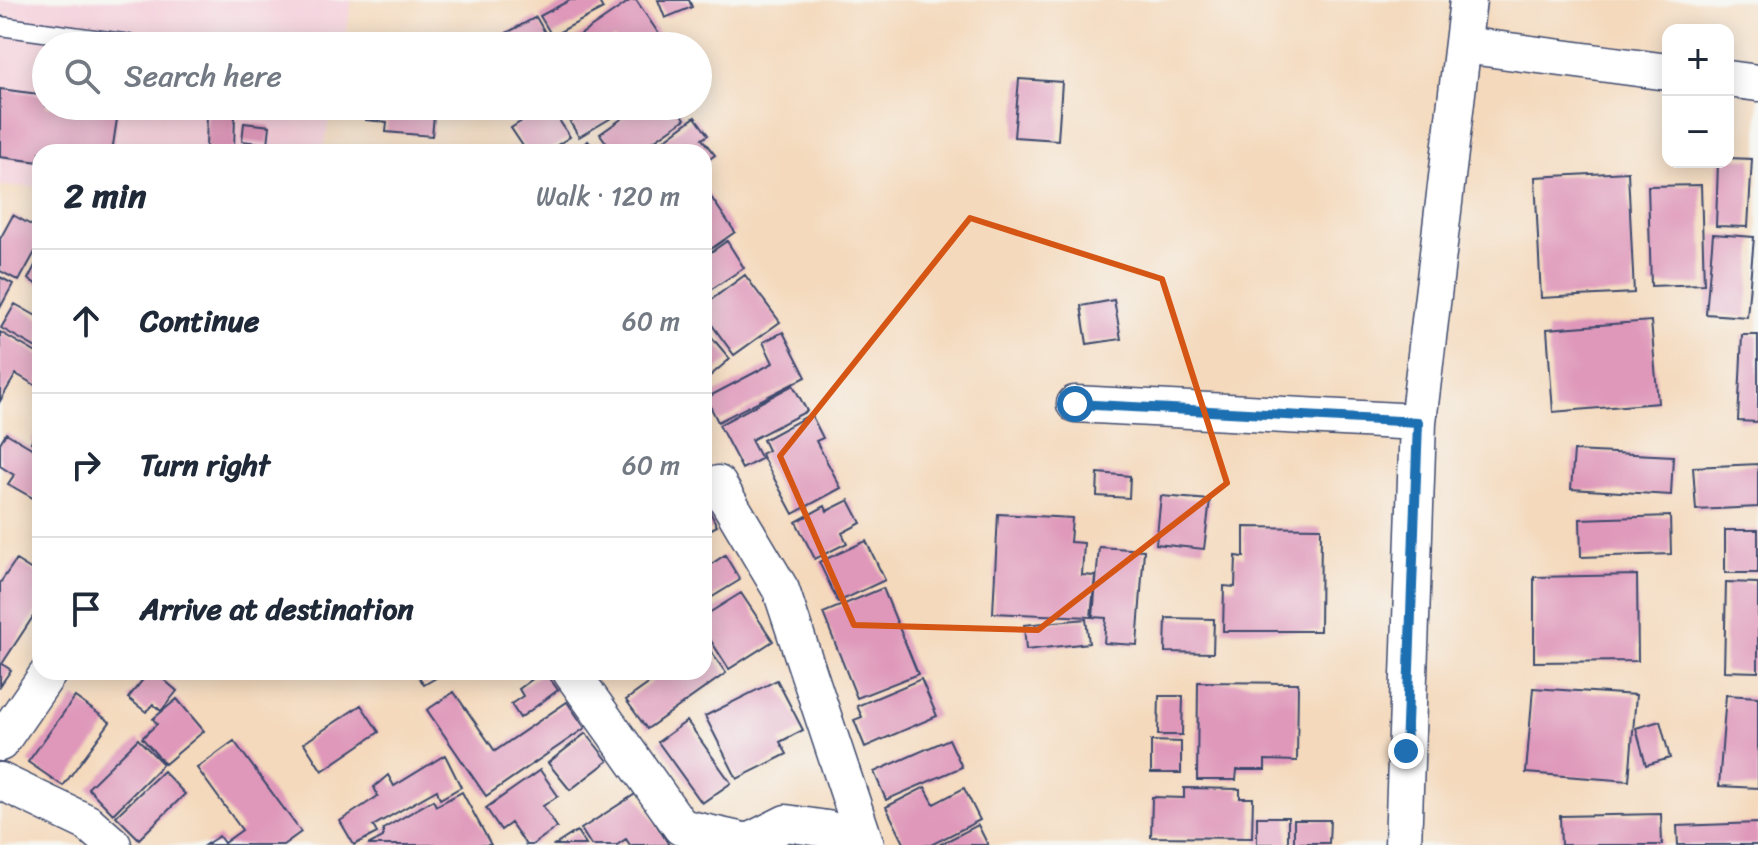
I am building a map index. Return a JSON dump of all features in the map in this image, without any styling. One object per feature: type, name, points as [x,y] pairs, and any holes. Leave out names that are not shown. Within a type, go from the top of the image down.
[{"type":"street","points":[[1403,845],[1418,422],[1468,0]]},
{"type":"street","points":[[1463,45],[1662,71]]},
{"type":"street","points":[[1734,80],[1758,83]]},
{"type":"street","points":[[1075,404],[1418,422]]},
{"type":"street","points":[[718,484],[781,590],[866,844]]},
{"type":"street","points":[[0,743],[43,680]]},
{"type":"street","points":[[577,680],[681,827],[748,842],[786,823],[827,829],[866,844]]},
{"type":"street","points":[[0,781],[88,823],[113,845]]},
{"type":"lane","points":[[0,26],[44,32]]},
{"type":"highlighted area","points":[[970,218],[1162,279],[1227,483],[1038,630],[854,625],[780,456]]},
{"type":"shaded area","points":[[0,0],[352,0],[346,32],[32,32],[32,120],[329,120],[325,144],[32,144],[32,187],[0,186]]},
{"type":"building","points":[[570,0],[598,0],[603,9],[560,32],[550,32],[540,16]]},
{"type":"building","points":[[631,0],[636,0],[658,32],[584,32]]},
{"type":"building","points":[[658,0],[689,0],[692,7],[665,18]]},
{"type":"building","points":[[536,17],[545,32],[508,32]]},
{"type":"building","points":[[1019,79],[1062,82],[1058,140],[1014,137]]},
{"type":"building","points":[[0,89],[32,93],[32,120],[117,120],[113,144],[32,144],[32,161],[0,157]]},
{"type":"building","points":[[207,120],[235,120],[234,144],[206,144]]},
{"type":"building","points":[[366,120],[434,120],[432,136],[386,132],[387,122]]},
{"type":"building","points":[[523,120],[559,120],[570,137],[559,144],[522,144],[511,128]]},
{"type":"building","points":[[573,120],[608,120],[579,137],[570,122]]},
{"type":"building","points":[[620,120],[684,120],[649,144],[607,144],[600,134]]},
{"type":"building","points":[[691,120],[697,120],[708,135],[702,139],[706,144],[659,144]]},
{"type":"building","points":[[244,123],[270,126],[268,144],[242,141]]},
{"type":"building","points":[[1734,158],[1752,159],[1748,227],[1716,226],[1718,168],[1734,168]]},
{"type":"building","points":[[1628,172],[1634,293],[1541,298],[1535,177]]},
{"type":"building","points":[[1701,185],[1704,284],[1651,286],[1648,186]]},
{"type":"building","points":[[712,199],[735,232],[712,248]]},
{"type":"building","points":[[13,215],[32,226],[32,257],[19,281],[0,271],[0,239]]},
{"type":"building","points":[[1713,234],[1754,237],[1747,317],[1706,314]]},
{"type":"building","points":[[727,241],[744,268],[712,289],[712,251]]},
{"type":"building","points":[[745,275],[780,322],[734,355],[712,325],[712,299]]},
{"type":"building","points":[[0,277],[13,284],[0,308]]},
{"type":"building","points":[[1114,300],[1121,339],[1087,344],[1081,306]]},
{"type":"building","points":[[15,304],[32,314],[32,345],[1,328]]},
{"type":"building","points":[[1651,321],[1658,403],[1553,412],[1547,329]]},
{"type":"building","points":[[0,332],[32,350],[32,383],[16,374],[0,401]]},
{"type":"building","points":[[783,332],[806,377],[718,422],[712,410],[712,395],[773,363],[763,342]]},
{"type":"building","points":[[1742,335],[1758,335],[1758,422],[1738,421]]},
{"type":"building","points":[[712,338],[730,359],[712,374]]},
{"type":"building","points":[[793,385],[807,411],[751,440],[761,459],[742,469],[719,425]]},
{"type":"building","points":[[811,414],[823,438],[816,441],[841,488],[793,514],[761,454],[768,450],[763,440]]},
{"type":"building","points":[[6,433],[32,448],[32,498],[8,484],[14,475],[0,466],[0,443]]},
{"type":"building","points":[[1574,451],[1673,456],[1671,495],[1571,489]]},
{"type":"building","points":[[1758,464],[1758,507],[1696,510],[1693,467]]},
{"type":"building","points":[[1098,473],[1130,476],[1129,498],[1097,496]]},
{"type":"building","points":[[1161,496],[1210,500],[1204,549],[1156,544]]},
{"type":"building","points":[[849,500],[861,523],[842,533],[847,543],[815,559],[796,522],[825,506],[827,511]]},
{"type":"building","points":[[998,514],[1072,518],[1070,542],[1084,543],[1082,575],[1095,576],[1091,617],[993,613]]},
{"type":"building","points":[[1670,516],[1671,554],[1581,557],[1580,519]]},
{"type":"building","points":[[1244,527],[1321,528],[1320,631],[1223,631],[1224,586],[1235,587],[1236,556],[1244,557]]},
{"type":"building","points":[[1725,530],[1758,530],[1758,573],[1725,573]]},
{"type":"building","points":[[866,541],[885,580],[838,602],[819,562]]},
{"type":"building","points":[[1099,547],[1144,550],[1137,645],[1104,643],[1106,618],[1093,617]]},
{"type":"building","points":[[725,555],[740,580],[712,597],[712,564]]},
{"type":"building","points":[[16,560],[32,570],[32,618],[2,664],[11,670],[0,686],[0,583]]},
{"type":"building","points":[[1637,575],[1638,661],[1534,662],[1534,577]]},
{"type":"building","points":[[1726,582],[1758,583],[1758,672],[1724,671]]},
{"type":"building","points":[[883,588],[918,674],[857,698],[823,613]]},
{"type":"building","points":[[741,593],[773,641],[729,669],[712,642],[712,611]]},
{"type":"building","points":[[1166,618],[1214,619],[1213,653],[1165,652]]},
{"type":"building","points":[[1086,619],[1089,643],[1026,650],[1024,625]]},
{"type":"building","points":[[712,653],[726,673],[647,729],[626,700],[654,680],[712,680]]},
{"type":"building","points":[[921,679],[937,716],[865,747],[854,720],[862,717],[857,706]]},
{"type":"building","points":[[143,680],[164,680],[177,691],[161,711],[153,704],[146,712],[128,698]]},
{"type":"building","points":[[531,680],[551,680],[558,690],[520,718],[511,704],[523,696],[519,689]]},
{"type":"building","points":[[777,680],[803,730],[780,742],[787,754],[737,779],[705,716]]},
{"type":"building","points":[[1198,682],[1298,683],[1297,761],[1265,760],[1265,770],[1237,770],[1236,780],[1197,780]]},
{"type":"building","points":[[1533,688],[1636,695],[1629,781],[1526,773]]},
{"type":"building","points":[[454,692],[495,751],[567,702],[585,728],[486,796],[427,710]]},
{"type":"building","points":[[1726,695],[1758,697],[1758,788],[1719,786]]},
{"type":"building","points":[[1159,696],[1183,696],[1182,735],[1158,735]]},
{"type":"building","points":[[75,697],[110,722],[63,786],[28,762]]},
{"type":"building","points":[[177,699],[204,731],[165,764],[142,738],[157,724],[153,719]]},
{"type":"building","points":[[361,705],[379,732],[322,771],[304,743]]},
{"type":"building","points":[[687,721],[731,783],[702,803],[658,742]]},
{"type":"building","points":[[1660,721],[1670,758],[1646,765],[1636,728]]},
{"type":"building","points":[[586,733],[608,761],[570,790],[548,763]]},
{"type":"building","points":[[138,739],[163,764],[113,814],[88,788]]},
{"type":"building","points":[[949,739],[962,767],[886,800],[874,772]]},
{"type":"building","points":[[234,741],[301,832],[283,845],[205,845],[219,836],[224,843],[242,830],[197,768]]},
{"type":"building","points":[[1151,741],[1181,742],[1181,773],[1151,773]]},
{"type":"building","points":[[445,755],[461,787],[440,799],[437,790],[373,826],[377,833],[354,845],[340,821],[378,796],[374,787],[388,775],[394,786]]},
{"type":"building","points":[[540,770],[558,796],[543,806],[557,827],[532,845],[526,845],[511,823],[501,830],[486,808]]},
{"type":"building","points":[[163,771],[185,794],[139,839],[116,816]]},
{"type":"building","points":[[925,787],[934,804],[964,788],[980,820],[931,845],[905,845],[886,807]]},
{"type":"building","points":[[1184,788],[1240,789],[1240,798],[1253,798],[1252,838],[1151,837],[1152,797],[1184,798]]},
{"type":"building","points":[[462,792],[491,845],[368,845],[383,837],[383,829],[433,800],[436,806]]},
{"type":"building","points":[[637,793],[669,845],[630,845],[626,839],[617,845],[591,845],[581,829]]},
{"type":"building","points":[[1661,814],[1662,845],[1561,845],[1560,816]]},
{"type":"building","points":[[1257,817],[1288,817],[1288,844],[1257,844]]},
{"type":"building","points":[[1294,820],[1330,820],[1329,843],[1294,843]]},
{"type":"building","points":[[1758,823],[1758,845],[1678,845],[1677,826]]},
{"type":"building","points":[[978,825],[988,845],[939,845]]},
{"type":"building","points":[[577,831],[586,845],[555,845]]},
{"type":"route","points":[[1075,404],[1418,422],[1406,751]]}]
